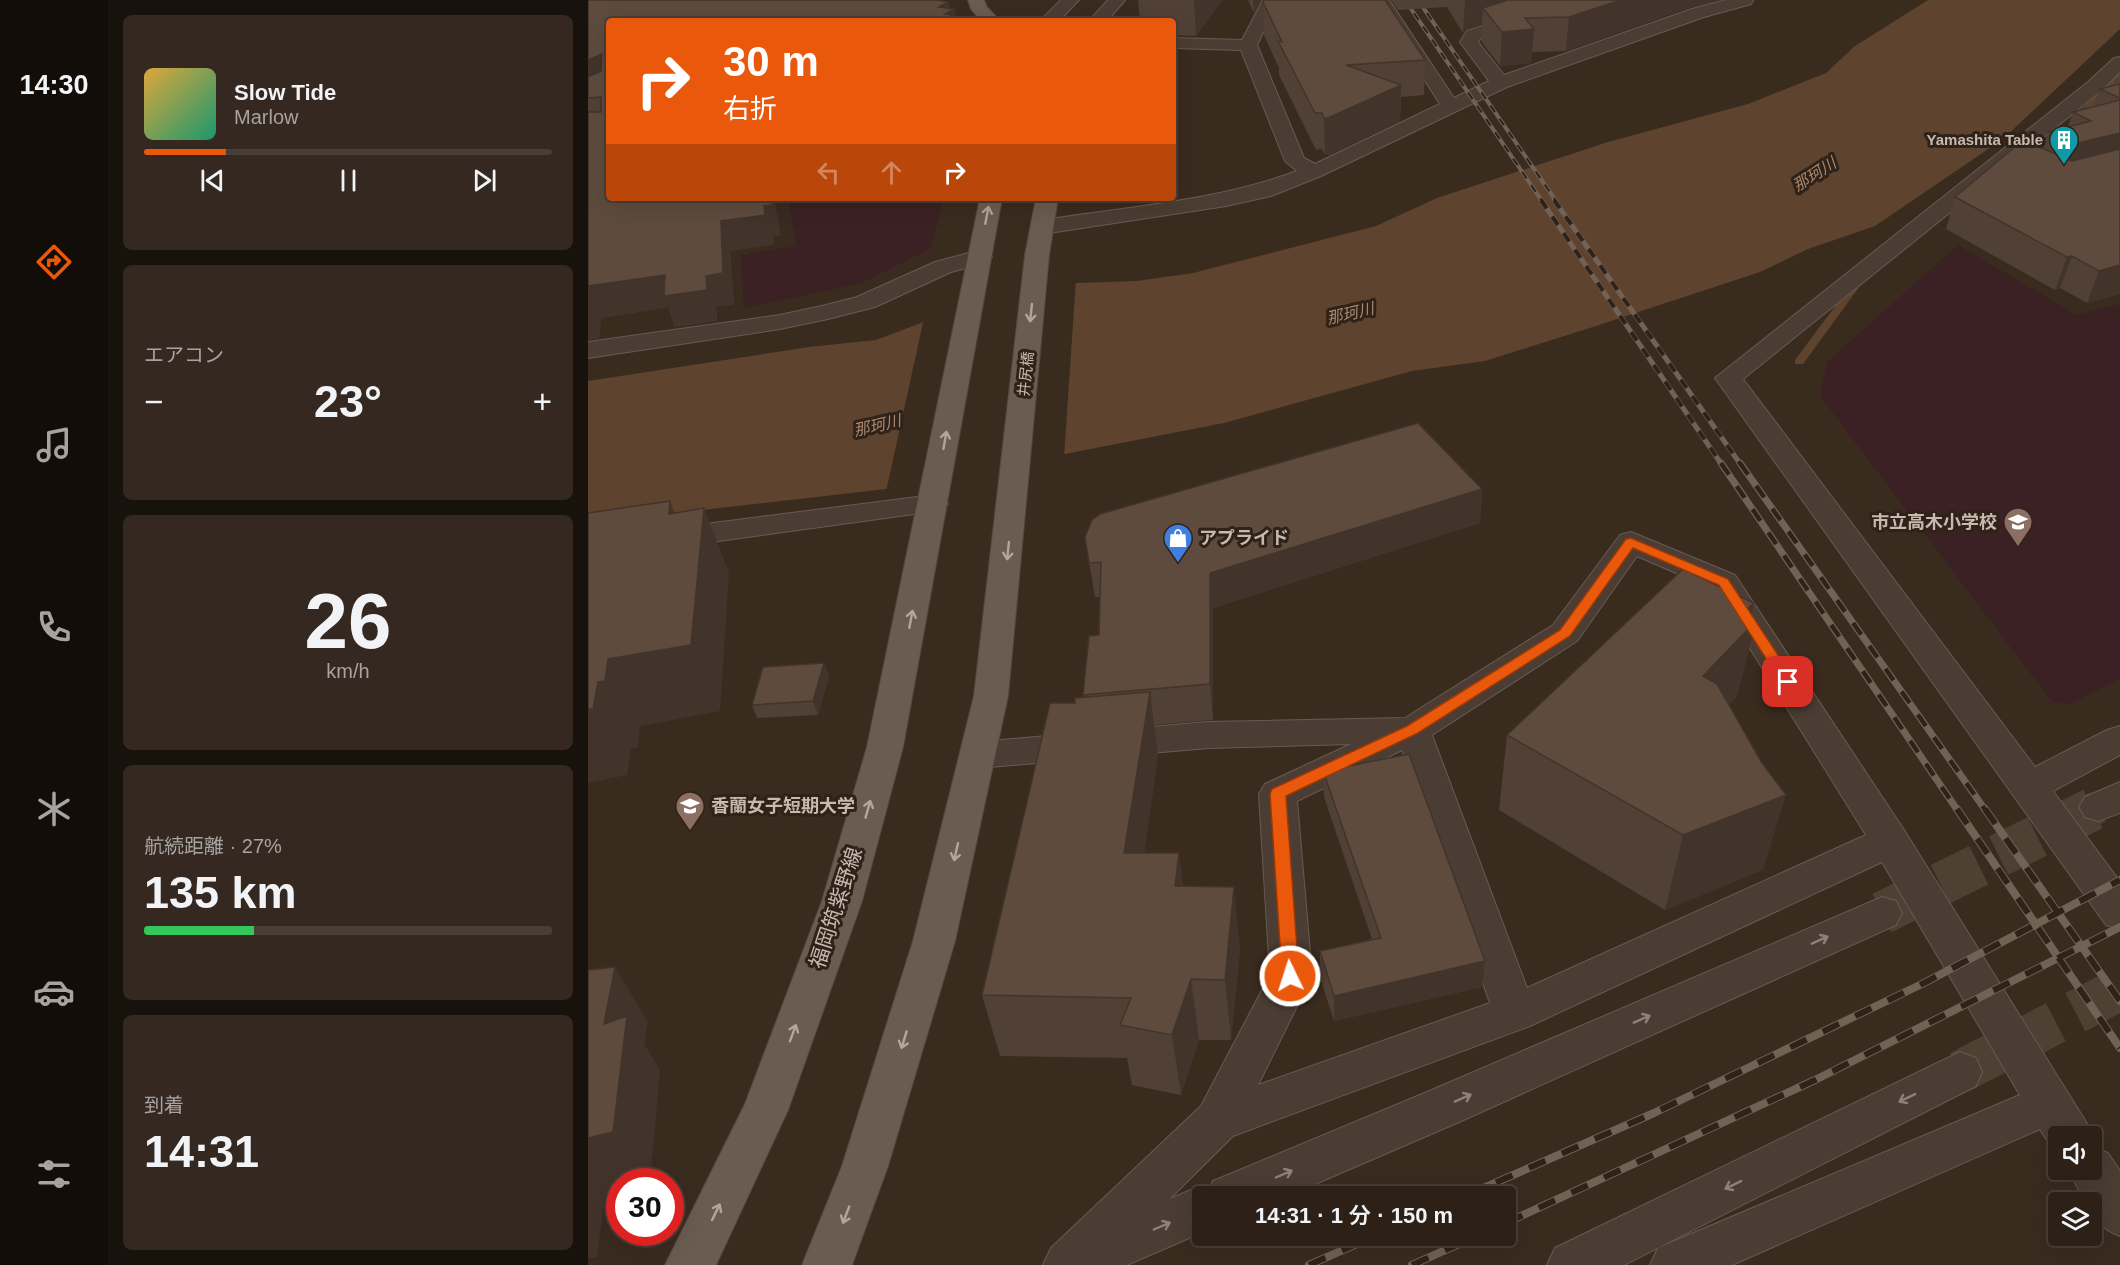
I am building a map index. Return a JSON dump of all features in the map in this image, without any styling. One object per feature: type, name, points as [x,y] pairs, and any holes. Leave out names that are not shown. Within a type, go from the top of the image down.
[{"type":"main road","points":[[934,501],[990,201]]},
{"type":"main road","points":[[1043,227],[1047,201]]},
{"type":"main road","name":"井尻橋","points":[[978,755],[991,696],[1014,493],[1037,255],[1043,227]]},
{"type":"main road","name":"福岡筑紫野線","points":[[690,1265],[765,1110],[842,901],[885,747],[934,501]]},
{"type":"main road","points":[[827,1265],[865,1166],[934,941],[978,755]]},
{"type":"street","points":[[1052,18],[1071,0]]},
{"type":"street","points":[[1101,18],[1117,0]]},
{"type":"street","points":[[1271,0],[1248,45],[1295,161],[1314,172]]},
{"type":"street","points":[[1381,0],[1451,106]]},
{"type":"street","points":[[1500,83],[1469,42],[1473,35],[1582,0]]},
{"type":"street","points":[[1043,227],[1226,199],[1263,190],[1314,172],[1500,83],[1698,13],[1745,0]]},
{"type":"street","points":[[1176,43],[1248,45]]},
{"type":"street","points":[[2120,62],[2104,90],[2016,161],[1728,378],[2120,913]]},
{"type":"street","points":[[588,350],[780,322],[828,312],[866,302],[943,267],[977,265]]},
{"type":"street","points":[[588,549],[934,501]]},
{"type":"street","points":[[1068,1265],[1217,1121],[1290,976],[1278,794],[1413,730],[1565,633],[1631,542],[1724,582],[1890,841],[2059,1120],[1675,1265]]},
{"type":"street","points":[[978,755],[1208,735],[1413,730]]},
{"type":"street","points":[[1413,730],[1515,1013]]},
{"type":"street","points":[[2029,787],[2120,739]]},
{"type":"street","points":[[1217,1121],[1515,1013],[1890,841]]},
{"type":"street","points":[[1256,1186],[1443,1107],[1882,913]]},
{"type":"street","points":[[1572,1265],[1960,1072]]},
{"type":"street","points":[[2098,1180],[2120,1213]]},
{"type":"street","points":[[1068,1265],[1192,1213]]},
{"type":"shaded area","points":[[788,201],[943,201],[931,248],[862,283],[744,308],[741,255],[796,246]]},
{"type":"shaded area","name":"市立高木小学校","points":[[1958,245],[2077,315],[2120,304],[2120,679],[2070,704],[2052,702],[1820,396],[1827,362]]},
{"type":"water","name":"那珂川","points":[[1928,0],[2120,0],[2120,29],[2003,139],[1875,226],[1808,249],[1760,272],[1596,326],[1485,361],[1412,371],[1224,423],[886,489],[588,523],[588,381],[809,347],[876,340],[929,320],[1077,283],[1137,281],[1193,273],[1376,226],[1437,198],[1608,142],[1748,104],[1826,73],[1855,46]]},
{"type":"pier","points":[[1076,280],[1064,457],[886,492],[924,318]]},
{"type":"building","points":[[588,0],[937,0],[948,2],[939,7],[954,9],[945,14],[956,16],[952,18],[606,18],[606,201],[771,201],[772,205],[764,206],[765,215],[721,221],[723,273],[706,276],[707,290],[664,296],[665,275],[588,286],[588,112],[601,112],[601,97],[588,98],[588,77],[601,71],[602,54],[588,60]]},
{"type":"building","points":[[1264,0],[1385,0],[1425,60],[1346,65],[1401,85],[1324,118],[1322,113],[1315,113],[1278,41],[1282,42]]},
{"type":"building","points":[[1508,0],[1621,0],[1569,17],[1525,18],[1534,29],[1502,32],[1483,8]]},
{"type":"building","points":[[2120,84],[2120,98],[2100,89]]},
{"type":"building","points":[[2120,100],[2120,133],[2074,144],[2048,132],[2091,121],[2073,112]]},
{"type":"building","points":[[2023,140],[2072,161],[2120,149],[2120,265],[2099,271],[2072,256],[2067,257],[1955,197]]},
{"type":"building","points":[[1418,423],[1482,489],[1210,573],[1210,684],[1083,695],[1089,636],[1099,635],[1101,562],[1089,563],[1085,537],[1092,520],[1100,514]]},
{"type":"building","points":[[670,501],[669,514],[704,508],[691,645],[608,659],[605,681],[598,682],[593,709],[588,709],[588,513]]},
{"type":"building","points":[[1683,569],[1754,603],[1741,615],[1756,621],[1703,676],[1717,684],[1762,763],[1786,795],[1683,835],[1507,735]]},
{"type":"building","points":[[824,663],[813,701],[752,705],[763,667]]},
{"type":"building","points":[[1150,692],[1124,853],[1179,853],[1175,886],[1234,887],[1225,980],[1191,979],[1172,1035],[1120,1025],[1131,998],[982,995],[1050,703],[1075,703],[1075,698]]},
{"type":"building","points":[[1409,754],[1485,961],[1334,996],[1320,951],[1381,938],[1323,771]]},
{"type":"building","points":[[615,967],[604,1024],[627,1016],[613,1132],[588,1138],[588,970]]},
{"type":"waterway","points":[[2074,121],[2120,77]]},
{"type":"waterway","points":[[1799,362],[1860,279]]},
{"type":"tunnel","points":[[2090,811],[2098,807]]},
{"type":"tunnel","points":[[1882,913],[2093,809]]},
{"type":"tunnel","points":[[1960,1072],[2120,989]]},
{"type":"railway","points":[[1405,0],[1542,201]]},
{"type":"railway","points":[[1418,0],[1556,201]]},
{"type":"railway","points":[[1541,200],[1722,465]]},
{"type":"railway","points":[[1554,200],[1741,465]]},
{"type":"railway","points":[[1721,463],[1958,811]]},
{"type":"railway","points":[[1740,463],[1986,811]]},
{"type":"railway","points":[[1957,809],[2036,924]]},
{"type":"railway","points":[[1985,809],[2058,913]]},
{"type":"railway","points":[[2058,913],[2120,880]]},
{"type":"railway","points":[[2036,924],[2058,913]]},
{"type":"railway","points":[[2058,913],[2082,946]]},
{"type":"railway","points":[[1488,1186],[1654,1113],[1924,983],[2036,924]]},
{"type":"railway","points":[[2036,924],[2059,958]]},
{"type":"railway","points":[[2082,946],[2120,927]]},
{"type":"railway","points":[[2059,958],[2082,946]]},
{"type":"railway","points":[[2082,946],[2120,1001]]},
{"type":"railway","points":[[1516,1218],[1815,1080],[2059,958]]},
{"type":"railway","points":[[2059,958],[2120,1048]]},
{"type":"railway","points":[[1309,1265],[1352,1246]]},
{"type":"railway","points":[[1412,1265],[1455,1246]]},
{"type":"place","name":"Yamashita Table","points":[[2064,166]]},
{"type":"place","name":"市立高木小学校","points":[[2018,548]]},
{"type":"place","name":"アプライド","points":[[1178,564]]},
{"type":"place","name":"香蘭女子短期大学","points":[[690,832]]},
{"type":"route","points":[[1290,976],[1278,794],[1413,730],[1565,633],[1631,542],[1724,582],[1788,682]]}]
